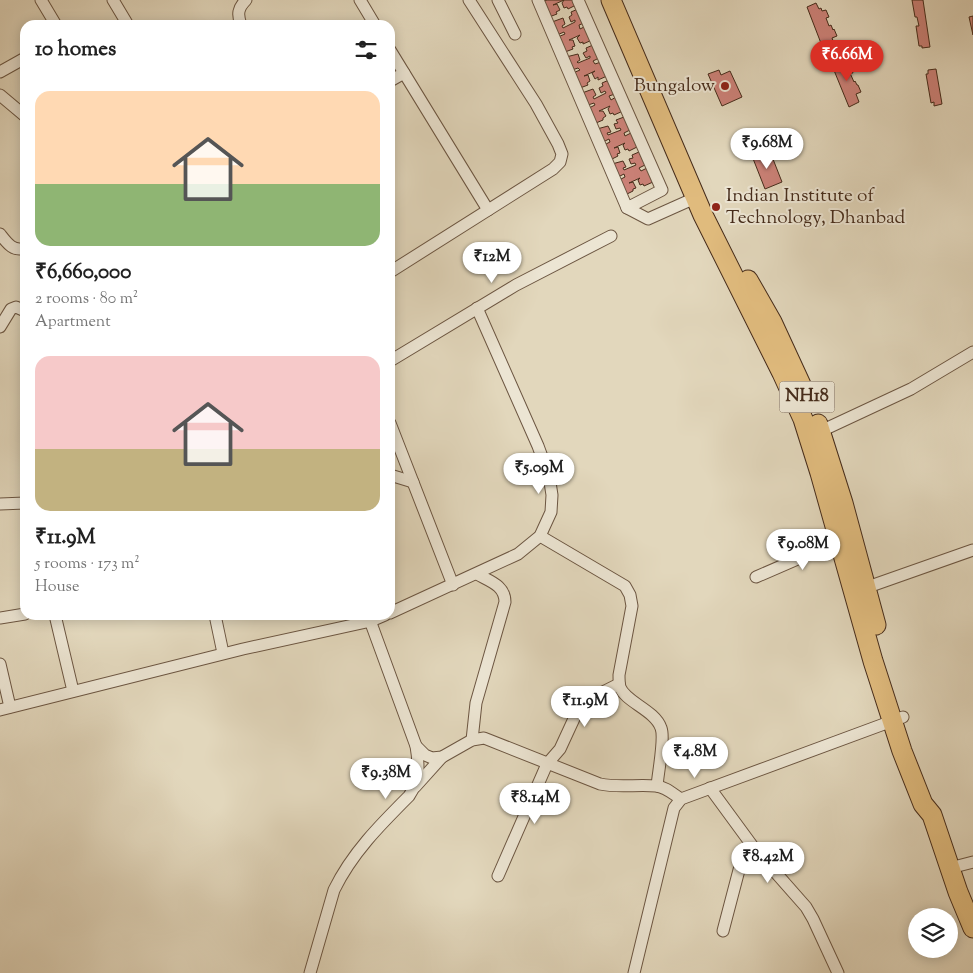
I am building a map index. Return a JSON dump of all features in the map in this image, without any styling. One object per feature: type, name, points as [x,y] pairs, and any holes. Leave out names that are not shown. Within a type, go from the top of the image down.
[{"type":"highway","name":"NH18","points":[[611,0],[696,198],[724,259],[794,399],[811,442],[862,623],[898,719]]},
{"type":"highway","name":"NH18","points":[[624,0],[690,158],[717,217],[790,359],[821,431],[843,503],[898,719],[923,804],[932,816],[958,892],[973,928]]},
{"type":"street","points":[[41,0],[53,20]]},
{"type":"street","points":[[113,0],[125,20]]},
{"type":"street","points":[[360,0],[372,20]]},
{"type":"street","points":[[395,269],[553,169],[560,162],[562,154],[546,121],[469,0]]},
{"type":"street","points":[[498,0],[515,34]]},
{"type":"street","points":[[538,0],[627,208],[648,219],[696,198]]},
{"type":"street","points":[[578,0],[662,190],[627,208]]},
{"type":"street","points":[[239,2],[239,20]]},
{"type":"street","points":[[395,58],[488,210]]},
{"type":"street","points":[[0,72],[20,61]]},
{"type":"street","points":[[395,78],[404,73]]},
{"type":"street","points":[[0,95],[20,112]]},
{"type":"street","points":[[0,234],[13,248],[20,250]]},
{"type":"street","points":[[395,357],[516,285],[611,236]]},
{"type":"street","points":[[0,326],[11,309],[16,307],[20,309]]},
{"type":"street","points":[[395,611],[518,554],[540,536],[551,512],[552,495],[549,476],[538,446],[477,308]]},
{"type":"street","points":[[821,431],[911,389],[973,352]]},
{"type":"street","points":[[395,436],[453,585]]},
{"type":"street","points":[[395,477],[413,482]]},
{"type":"street","points":[[0,504],[20,503]]},
{"type":"street","points":[[540,536],[625,586],[630,595],[632,606],[619,684],[623,692],[656,719],[661,726],[662,736],[657,786]]},
{"type":"street","points":[[756,577],[839,541]]},
{"type":"street","points":[[865,588],[973,550]]},
{"type":"street","points":[[472,740],[476,703],[505,602],[505,596],[500,587],[476,574]]},
{"type":"street","points":[[0,618],[20,615]]},
{"type":"street","points":[[56,620],[73,691]]},
{"type":"street","points":[[216,620],[223,653]]},
{"type":"street","points":[[0,664],[5,709],[361,620]]},
{"type":"street","points":[[370,620],[416,746],[418,769],[414,788]]},
{"type":"street","points":[[498,876],[547,764],[560,749],[578,710],[592,697],[619,684]]},
{"type":"street","points":[[634,973],[674,808],[681,799],[898,719]]},
{"type":"street","points":[[310,973],[334,890],[339,879],[363,844],[442,757],[472,740],[489,739],[547,764],[607,786],[657,786],[666,789],[681,799]]},
{"type":"street","points":[[416,746],[425,755],[432,758],[442,757]]},
{"type":"street","points":[[710,788],[754,848],[806,907],[838,973]]},
{"type":"street","points":[[723,931],[739,870],[754,848]]},
{"type":"street","points":[[950,868],[973,862]]},
{"type":"building","points":[[547,0],[564,0],[553,5],[557,4],[560,10],[556,12],[557,14],[549,17],[542,2]]},
{"type":"building","points":[[564,0],[574,0],[576,5],[568,9],[567,7],[564,8],[562,3]]},
{"type":"building","points":[[912,0],[923,0],[930,47],[922,48],[922,46],[919,46],[916,26],[919,26],[917,17],[915,17]]},
{"type":"building","points":[[816,3],[819,9],[821,8],[822,11],[826,10],[829,17],[826,18],[829,26],[831,25],[837,36],[832,38],[835,46],[824,51],[807,7]]},
{"type":"building","points":[[578,9],[584,23],[579,25],[580,29],[586,26],[592,40],[583,44],[583,42],[580,43],[577,38],[580,35],[569,40],[573,40],[575,46],[572,47],[573,49],[565,52],[558,37],[565,34],[564,32],[557,35],[552,22],[563,18],[565,24],[562,26],[563,28],[575,22],[575,20],[571,22],[569,17],[572,15],[571,12]]},
{"type":"building","points":[[973,16],[973,35],[969,17]]},
{"type":"building","points":[[593,45],[599,58],[593,61],[595,64],[601,62],[607,76],[598,80],[598,77],[595,79],[592,73],[595,71],[584,76],[588,75],[590,81],[587,83],[588,85],[580,88],[573,73],[580,70],[578,68],[572,70],[566,57],[578,54],[580,60],[578,63],[590,58],[590,56],[586,58],[583,53],[587,51],[586,48]]},
{"type":"building","points":[[841,59],[843,65],[850,66],[853,73],[850,73],[861,92],[856,94],[859,102],[849,107],[831,63]]},
{"type":"building","points":[[936,69],[942,104],[934,106],[934,102],[931,103],[926,74],[928,74],[928,70]]},
{"type":"building","name":"Bungalow","points":[[719,70],[721,75],[730,71],[742,97],[722,106],[708,74]]},
{"type":"building","points":[[609,80],[615,94],[609,96],[611,100],[616,97],[623,111],[614,115],[613,113],[610,114],[608,109],[610,106],[599,111],[603,111],[606,116],[603,120],[596,123],[589,108],[595,105],[594,103],[588,105],[582,93],[593,89],[596,95],[593,97],[594,99],[606,93],[605,91],[601,93],[599,88],[603,86],[602,83]]},
{"type":"building","points":[[624,117],[630,130],[624,133],[625,136],[631,133],[637,147],[629,151],[628,149],[625,150],[623,145],[625,143],[614,148],[618,147],[620,153],[610,160],[604,145],[610,142],[609,139],[603,142],[597,129],[608,126],[611,132],[607,133],[608,135],[621,130],[620,128],[616,129],[614,124],[618,123],[616,120]]},
{"type":"building","points":[[765,151],[767,156],[771,154],[782,182],[765,189],[752,156]]},
{"type":"building","points":[[639,152],[645,165],[639,168],[641,171],[647,168],[653,182],[644,186],[643,184],[640,185],[638,180],[640,178],[629,183],[633,182],[636,188],[625,195],[619,180],[625,177],[624,174],[618,177],[612,164],[623,161],[626,167],[623,168],[624,170],[636,165],[635,163],[631,164],[629,159],[633,158],[632,155]]},
{"type":"place","name":"Bungalow","points":[[725,86]]},
{"type":"place","name":"Indian Institute of Technology, Dhanbad","points":[[716,207]]}]
